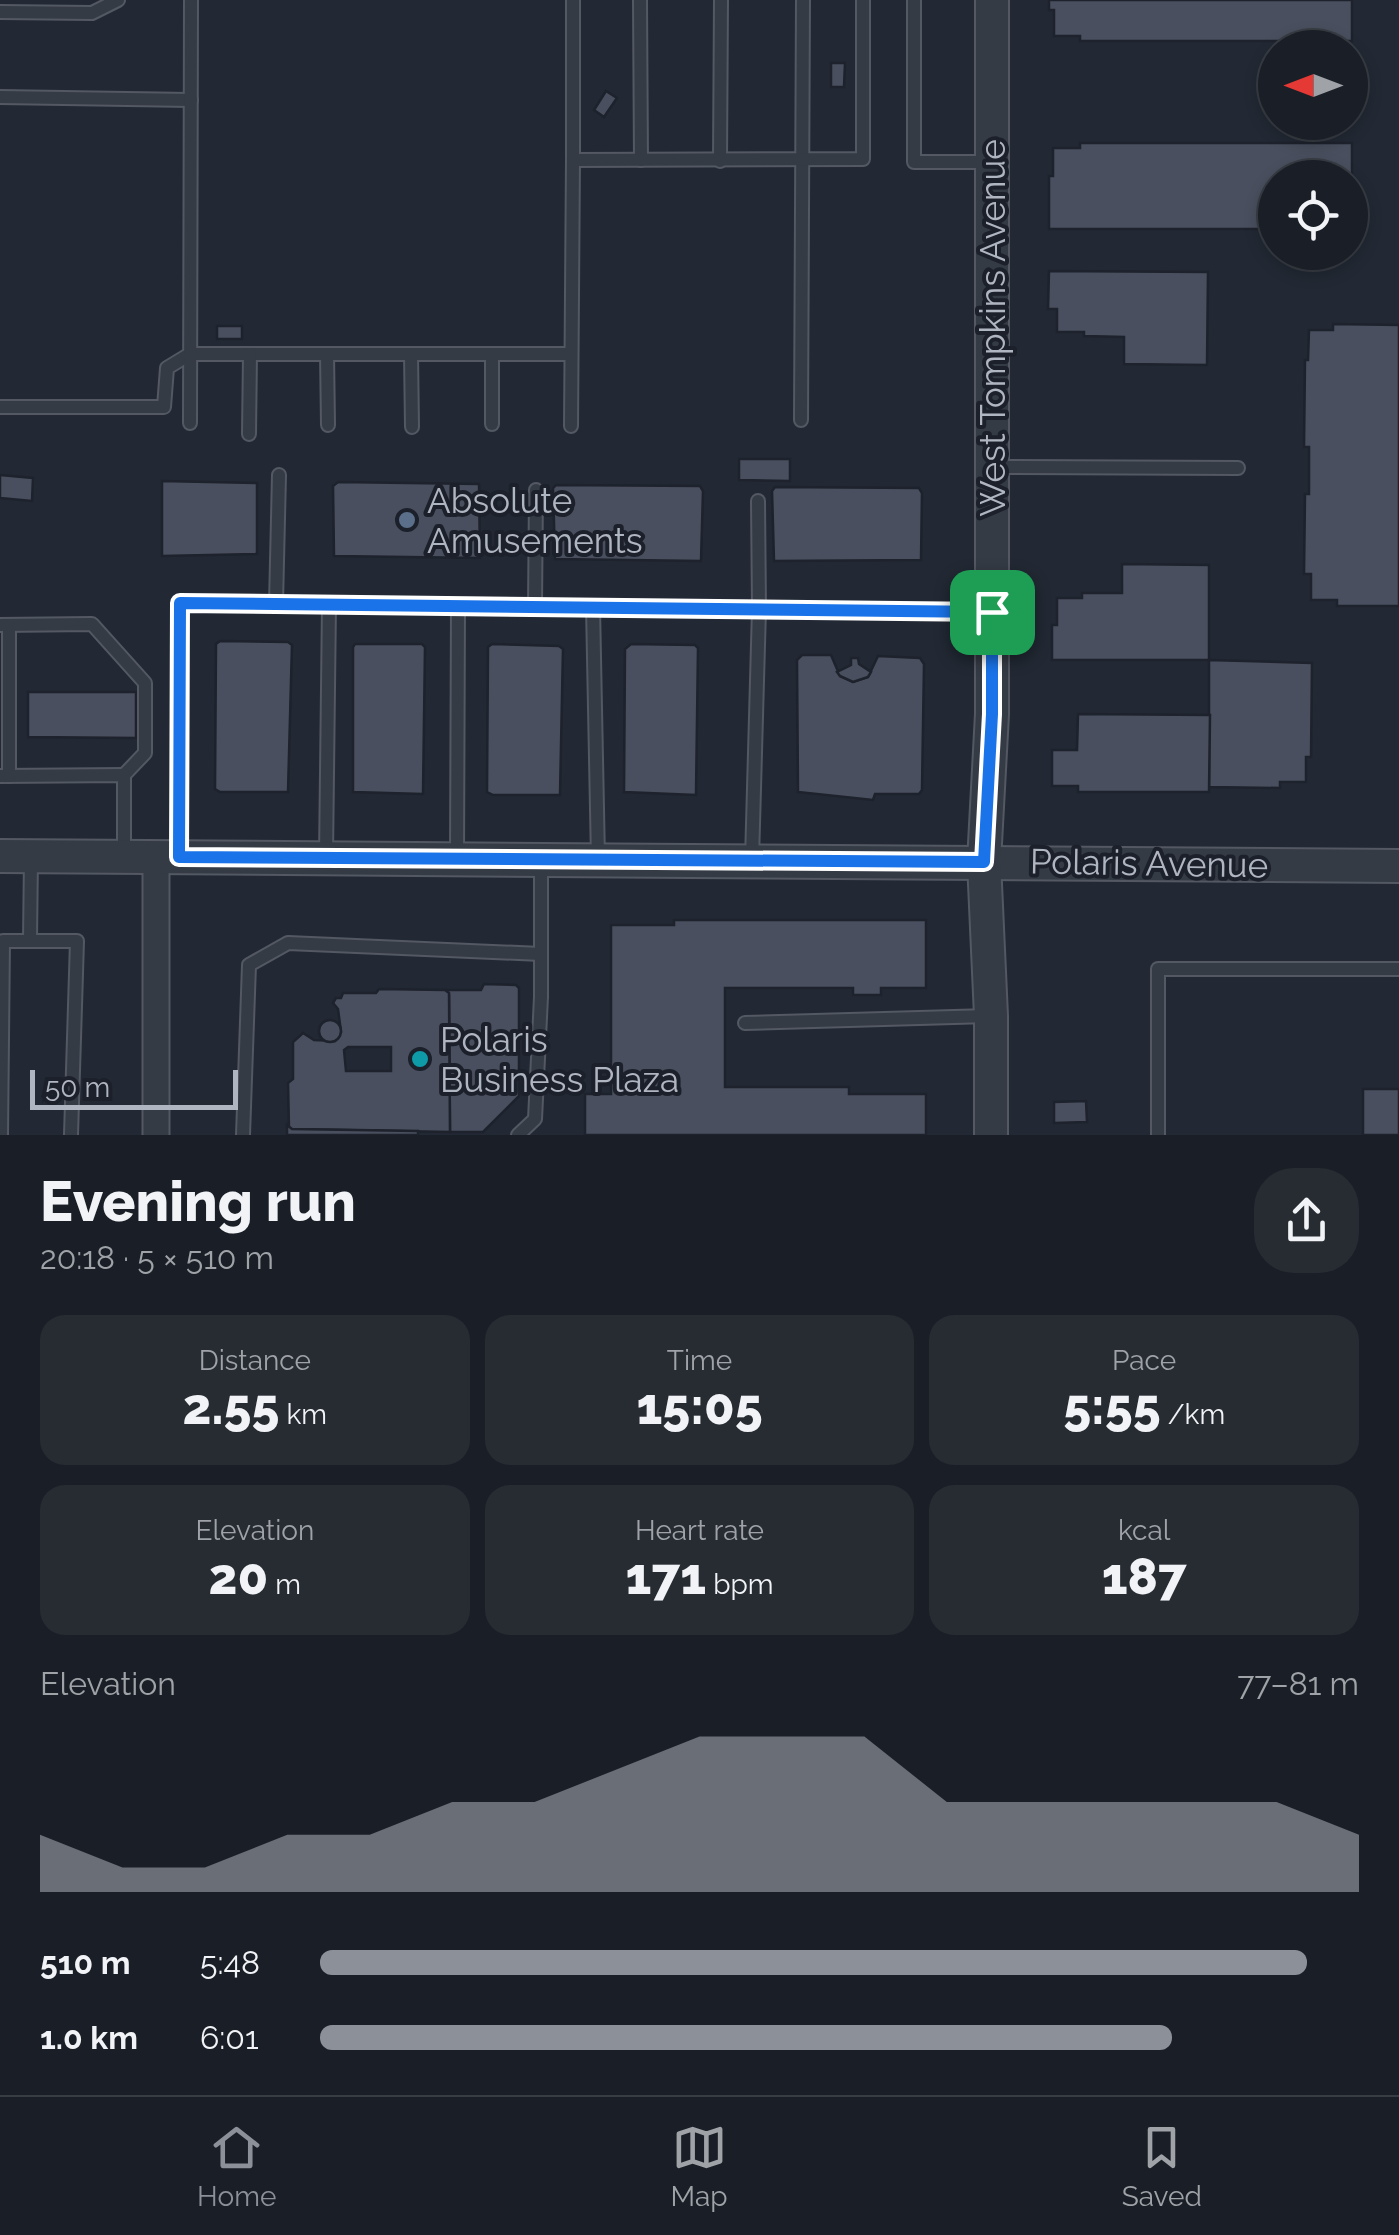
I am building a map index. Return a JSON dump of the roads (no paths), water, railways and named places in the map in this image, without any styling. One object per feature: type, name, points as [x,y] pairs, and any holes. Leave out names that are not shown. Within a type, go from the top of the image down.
[{"type":"street","name":"West Tompkins Avenue","points":[[990,1135],[991,1016],[984,862],[992,714],[992,0]]},
{"type":"street","name":"Polaris Avenue","points":[[15,856],[1399,866]]},
{"type":"street","points":[[153,857],[156,1135]]},
{"type":"lane","points":[[0,12],[92,13],[118,0]]},
{"type":"lane","points":[[190,423],[191,0]]},
{"type":"lane","points":[[571,426],[573,0]]},
{"type":"lane","points":[[640,0],[640,160]]},
{"type":"lane","points":[[720,161],[721,0]]},
{"type":"lane","points":[[801,420],[803,0]]},
{"type":"lane","points":[[573,160],[862,159],[862,0]]},
{"type":"lane","points":[[914,0],[914,162],[992,162]]},
{"type":"lane","points":[[0,97],[191,100]]},
{"type":"lane","points":[[0,407],[164,407],[167,368],[190,354],[571,354]]},
{"type":"lane","points":[[249,434],[250,354]]},
{"type":"lane","points":[[327,354],[328,425]]},
{"type":"lane","points":[[411,354],[412,427]]},
{"type":"lane","points":[[492,354],[492,424]]},
{"type":"lane","points":[[992,467],[1238,468]]},
{"type":"lane","points":[[276,604],[279,474]]},
{"type":"lane","points":[[535,607],[536,490]]},
{"type":"lane","points":[[752,860],[758,501]]},
{"type":"lane","points":[[153,857],[180,603],[992,612]]},
{"type":"lane","points":[[326,858],[329,604]]},
{"type":"lane","points":[[457,858],[458,606]]},
{"type":"lane","points":[[593,608],[598,859]]},
{"type":"lane","points":[[92,624],[145,684],[145,753],[124,774],[4,776],[5,625],[92,624]]},
{"type":"lane","points":[[124,774],[153,857]]},
{"type":"lane","points":[[15,856],[30,940]]},
{"type":"lane","points":[[518,1135],[535,1118],[541,859]]},
{"type":"lane","points":[[1,1135],[4,941],[77,940],[72,1135]]},
{"type":"lane","points":[[243,1135],[249,965],[288,943],[541,954]]},
{"type":"lane","points":[[1158,1135],[1158,969],[1399,970]]},
{"type":"lane","points":[[745,1023],[991,1016]]},
{"type":"place","name":"Absolute Amusements","points":[[407,520]]},
{"type":"place","name":"Polaris Business Plaza","points":[[420,1059]]}]
